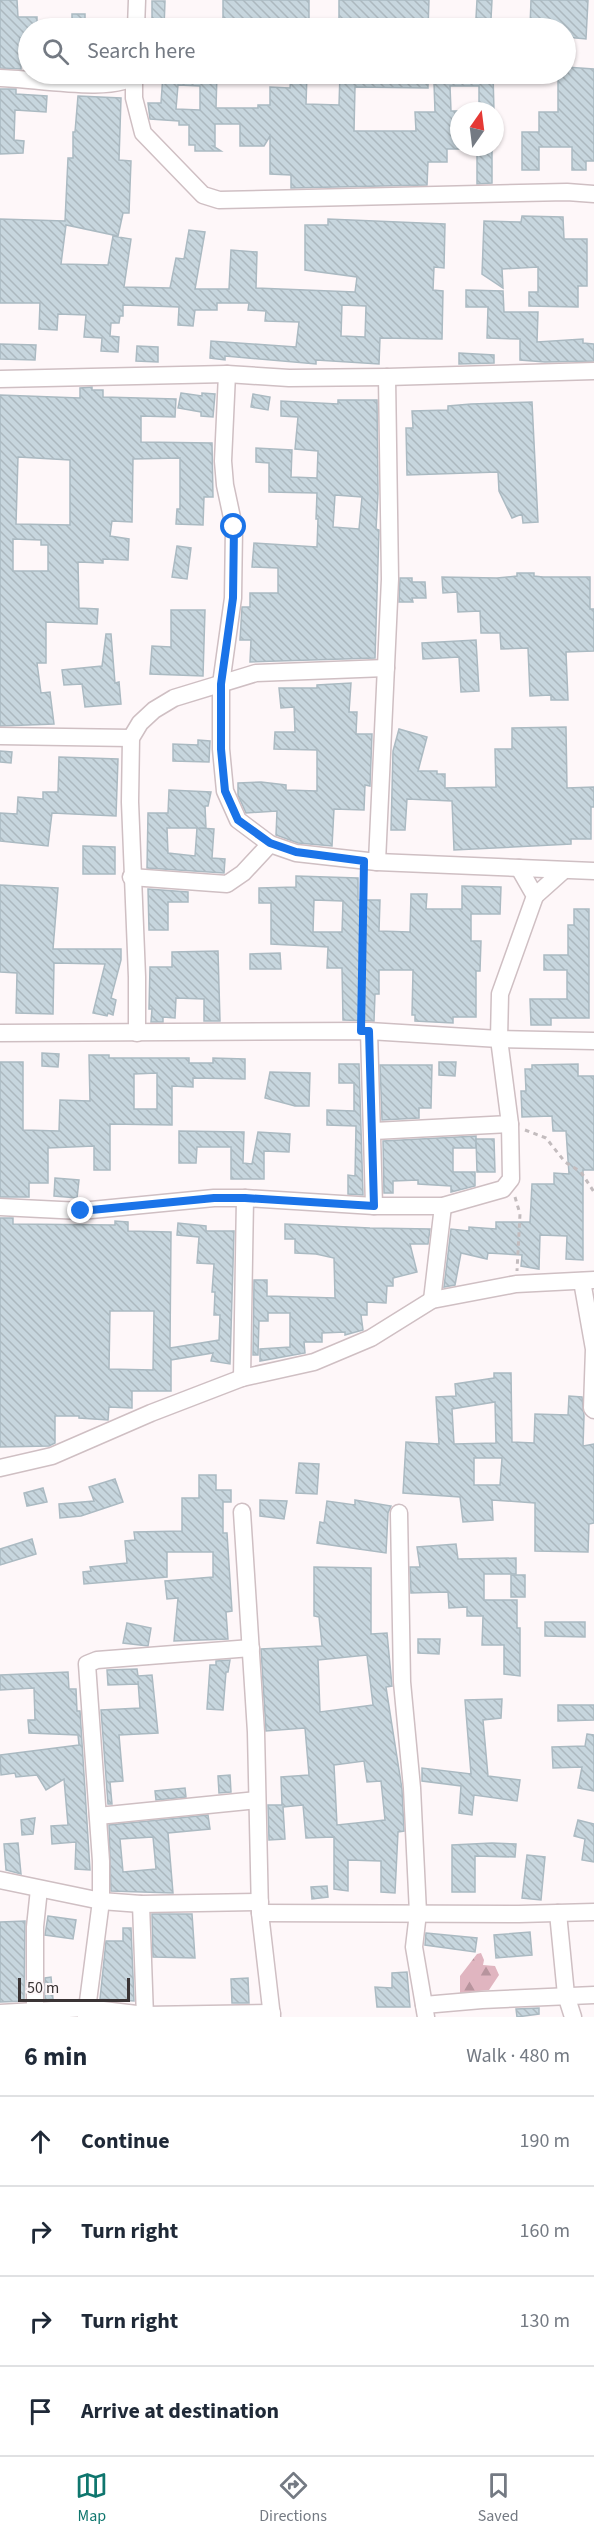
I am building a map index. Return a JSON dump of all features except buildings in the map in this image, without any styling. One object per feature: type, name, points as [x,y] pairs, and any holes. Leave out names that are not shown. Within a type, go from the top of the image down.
[{"type":"street","points":[[136,18],[137,0]]},
{"type":"street","points":[[0,78],[18,79]]},
{"type":"street","points":[[87,84],[104,84]]},
{"type":"street","points":[[135,84],[134,98],[143,133],[203,195],[210,198],[219,200],[567,192],[594,194]]},
{"type":"street","points":[[0,379],[228,374],[289,378],[387,378],[594,371]]},
{"type":"street","points":[[228,374],[223,461],[225,485],[234,527],[233,598],[221,684],[221,749],[225,791],[238,820],[270,843],[296,852],[370,861],[594,871]]},
{"type":"street","points":[[370,861],[386,668],[390,579],[387,378]]},
{"type":"street","points":[[136,1033],[137,977],[131,877],[131,738],[140,723],[154,710],[174,698],[256,673],[386,668]]},
{"type":"street","points":[[0,736],[131,738]]},
{"type":"street","points":[[131,877],[227,884],[243,873],[270,843]]},
{"type":"street","points":[[519,868],[535,896]]},
{"type":"street","points":[[0,1207],[81,1211],[214,1198],[374,1206],[443,1206],[503,1189],[511,1179],[510,1124],[499,1039],[500,994],[535,896],[563,871]]},
{"type":"street","points":[[365,1031],[374,1131],[374,1206]]},
{"type":"street","points":[[0,1033],[365,1031],[499,1039],[594,1041]]},
{"type":"street","points":[[374,1131],[510,1124]]},
{"type":"street","points":[[242,1378],[245,1198]]},
{"type":"street","points":[[432,1300],[443,1206]]},
{"type":"street","points":[[0,1468],[52,1456],[151,1413],[242,1378],[314,1362],[371,1338],[432,1300],[516,1284],[588,1281],[594,1349],[592,1408],[594,1410]]},
{"type":"street","points":[[0,2013],[145,2016],[272,2015],[260,1908],[256,1732],[242,1512]]},
{"type":"street","points":[[399,1513],[402,1682],[412,1788],[418,1913],[414,1947],[425,2011],[566,1995],[594,1995]]},
{"type":"street","points":[[86,2013],[101,1901],[98,1816],[87,1664],[97,1660],[251,1648]]},
{"type":"street","points":[[98,1816],[257,1800]]},
{"type":"street","points":[[0,1880],[101,1901],[141,1904],[418,1913],[594,1912]]},
{"type":"street","points":[[35,2014],[35,1927],[39,1889]]},
{"type":"street","points":[[141,1904],[145,2016]]},
{"type":"street","points":[[558,1913],[566,1995],[573,2017]]},
{"type":"path","points":[[365,1031],[370,861]]},
{"type":"path","points":[[510,1124],[546,1138],[565,1162],[581,1172],[594,1192]]},
{"type":"path","points":[[511,1179],[520,1214],[516,1284]]},
{"type":"green space","points":[[481,1953],[484,1960],[483,1965],[495,1966],[499,1975],[489,1990],[460,1993],[460,1976],[477,1954]]},
{"type":"route","points":[[81,1211],[214,1198],[374,1206],[374,1131],[369,1031],[361,1031],[364,861],[296,852],[270,843],[238,820],[225,791],[221,749],[221,684],[233,598],[234,527]]}]
